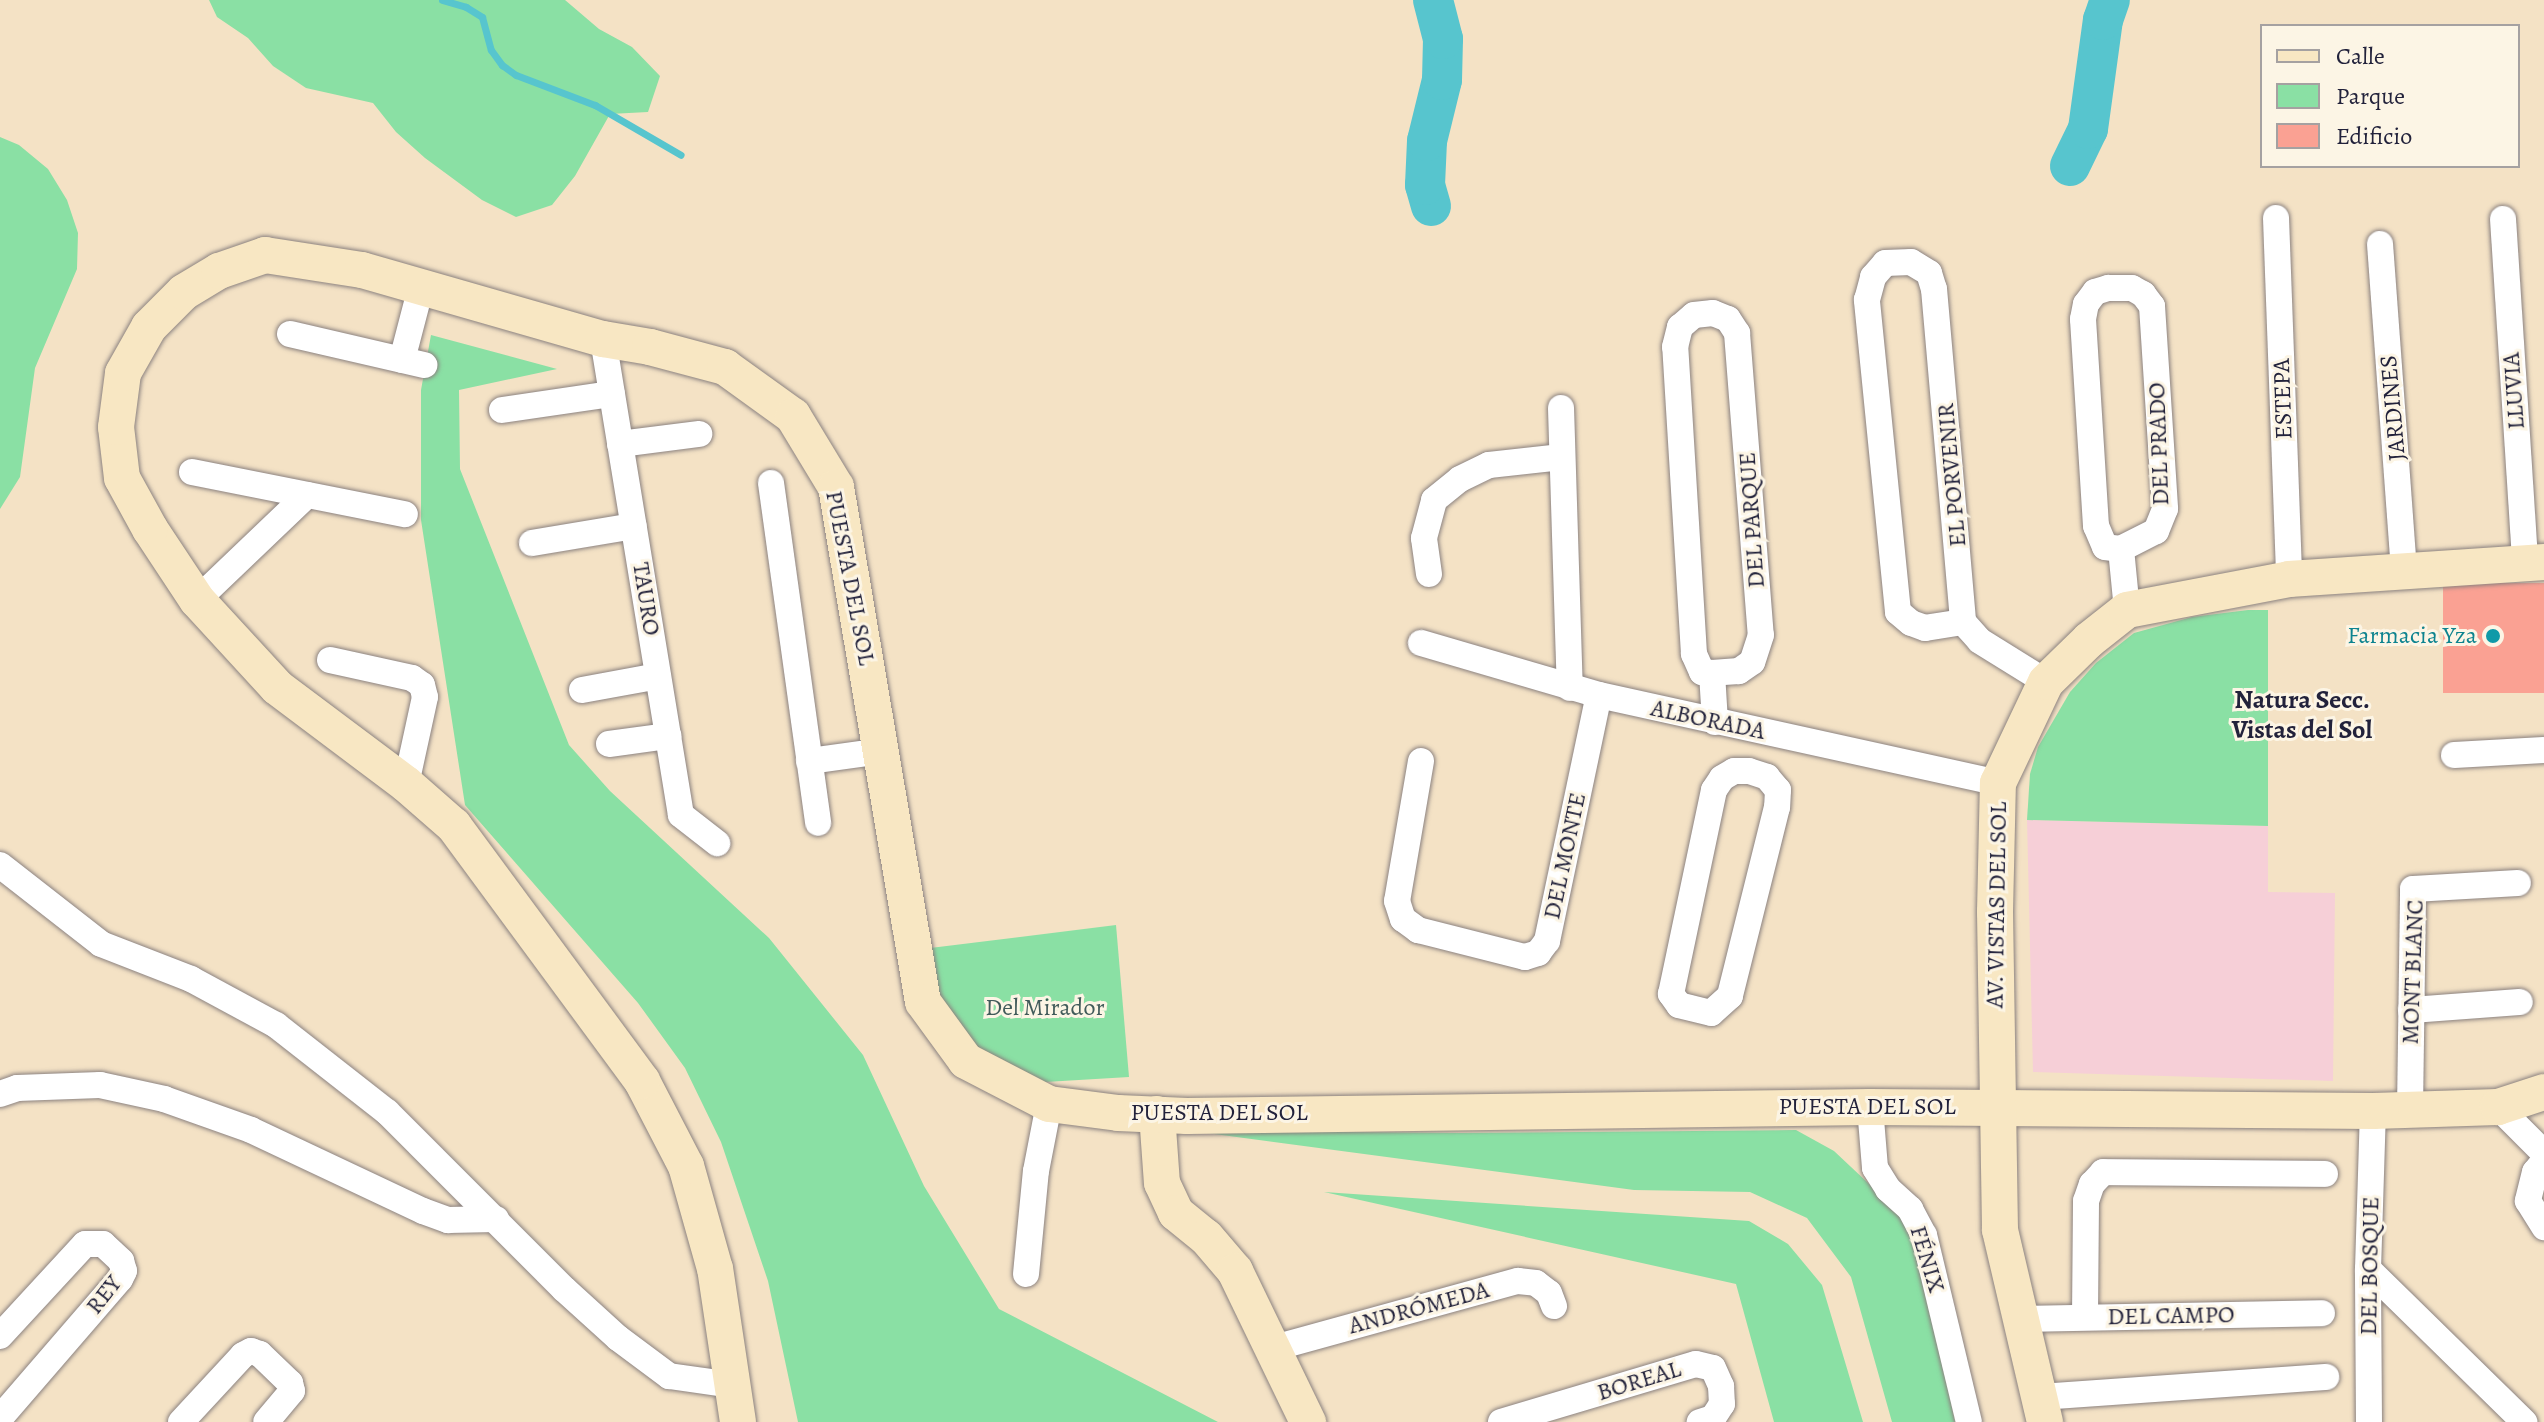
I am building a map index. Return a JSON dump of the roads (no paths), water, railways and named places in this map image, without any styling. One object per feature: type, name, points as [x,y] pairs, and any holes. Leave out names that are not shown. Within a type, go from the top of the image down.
[{"type":"street","name":"ESTEPA","points":[[2276,218],[2289,579]]},
{"type":"street","name":"LLUVIA","points":[[2503,219],[2534,562]]},
{"type":"street","name":"JARDINES","points":[[2380,244],[2404,572]]},
{"type":"street","name":"PUESTA DEL SOL","points":[[738,1422],[715,1269],[686,1166],[642,1081],[454,826],[406,784],[277,687],[197,600],[150,529],[122,478],[116,427],[123,373],[149,327],[184,292],[219,271],[265,255],[362,270],[603,339],[650,347],[725,367],[793,416],[836,487],[923,1002],[966,1061],[1049,1104],[1157,1114],[1997,1106],[2373,1111],[2498,1107],[2544,1092]]},
{"type":"street","name":"EL PORVENIR","points":[[1911,262],[1929,273],[1934,289],[1963,622],[1925,628],[1911,623],[1898,612],[1867,300],[1873,277],[1885,263],[1911,262]]},
{"type":"street","points":[[290,334],[413,362],[421,287]]},
{"type":"street","name":"DEL PRADO","points":[[2108,288],[2132,288],[2143,294],[2152,306],[2165,509],[2156,531],[2121,549],[2105,547],[2096,526],[2083,319],[2086,304],[2095,292],[2108,288]]},
{"type":"street","name":"DEL PARQUE","points":[[1713,313],[1728,319],[1737,333],[1761,635],[1752,662],[1739,671],[1712,673],[1702,672],[1694,654],[1675,347],[1680,327],[1694,315],[1713,313]]},
{"type":"street","name":"TAURO","points":[[603,339],[681,815],[717,843]]},
{"type":"street","points":[[502,410],[612,394]]},
{"type":"street","points":[[1561,408],[1570,688]]},
{"type":"street","points":[[620,444],[699,434]]},
{"type":"street","points":[[1429,574],[1424,538],[1434,500],[1460,479],[1489,465],[1562,457]]},
{"type":"street","points":[[192,472],[405,514]]},
{"type":"street","points":[[771,483],[818,823]]},
{"type":"street","points":[[197,600],[307,495]]},
{"type":"street","points":[[532,543],[634,526]]},
{"type":"street","points":[[2121,549],[2127,610]]},
{"type":"street","name":"AV. VISTAS DEL SOL","points":[[2042,1409],[2000,1230],[1997,1106],[1998,783],[2046,682],[2089,640],[2127,610],[2289,579],[2534,562]]},
{"type":"street","points":[[1963,622],[1980,641],[2046,682]]},
{"type":"street","name":"ALBORADA","points":[[1421,643],[1570,688],[1998,783]]},
{"type":"street","points":[[330,660],[412,678],[422,685],[425,697],[406,784]]},
{"type":"street","points":[[1712,673],[1715,722]]},
{"type":"street","points":[[582,690],[658,676]]},
{"type":"street","name":"DEL MONTE","points":[[1421,761],[1397,901],[1403,919],[1418,930],[1525,957],[1538,953],[1547,941],[1599,695]]},
{"type":"street","points":[[1749,771],[1759,731]]},
{"type":"street","points":[[609,744],[668,736]]},
{"type":"street","points":[[2454,755],[2544,750]]},
{"type":"street","points":[[809,761],[882,751]]},
{"type":"street","name":"ALBORADA","points":[[1734,771],[1749,771],[1767,777],[1778,790],[1777,807],[1730,996],[1711,1013],[1679,1005],[1671,994],[1714,790],[1722,778],[1734,771]]},
{"type":"street","points":[[0,865],[101,944],[191,979],[276,1025],[387,1112],[596,1319],[669,1376],[733,1385]]},
{"type":"street","name":"MONT BLANC","points":[[2410,1110],[2413,889],[2518,883]]},
{"type":"street","points":[[2411,1010],[2520,1002]]},
{"type":"street","points":[[0,1094],[17,1088],[100,1085],[164,1099],[251,1130],[366,1181],[423,1211],[448,1220],[496,1219]]},
{"type":"street","points":[[1026,1274],[1036,1171],[1049,1104]]},
{"type":"street","name":"FÉNIX","points":[[1870,1107],[1875,1168],[1888,1189],[1910,1209],[1924,1235],[1969,1422]]},
{"type":"street","points":[[2498,1107],[2544,1153]]},
{"type":"street","name":"DEL BOSQUE","points":[[2369,1422],[2368,1269],[2373,1111]]},
{"type":"street","points":[[1157,1114],[1162,1183],[1176,1213],[1206,1237],[1235,1271],[1308,1422]]},
{"type":"street","points":[[2544,1161],[2535,1172],[2528,1201],[2544,1227]]},
{"type":"street","points":[[2085,1317],[2086,1201],[2092,1184],[2103,1172],[2325,1174]]},
{"type":"street","name":"REY","points":[[0,1336],[85,1244],[103,1244],[121,1261],[124,1271],[120,1279],[0,1418]]},
{"type":"street","points":[[2368,1269],[2524,1422]]},
{"type":"street","name":"ANDRÓMEDA","points":[[1274,1348],[1518,1281],[1536,1283],[1549,1293],[1554,1306]]},
{"type":"street","name":"DEL CAMPO","points":[[2021,1319],[2322,1313]]},
{"type":"street","points":[[181,1422],[243,1355],[251,1351],[290,1383],[292,1391],[266,1422]]},
{"type":"street","name":"BOREAL","points":[[1501,1422],[1696,1364],[1713,1368],[1721,1386],[1722,1404],[1713,1418],[1700,1422]]},
{"type":"street","points":[[2042,1409],[2326,1377]]},
{"type":"waterway","points":[[442,0],[466,7],[482,17],[491,50],[502,65],[516,75],[595,105],[681,155]]},
{"type":"waterway","points":[[1431,206],[1425,185],[1427,141],[1442,80],[1443,39],[1433,0]]},
{"type":"waterway","points":[[2070,166],[2088,129],[2103,20],[2110,0]]},
{"type":"place","name":"Farmacia Yza","points":[[2493,636]]},
{"type":"district","name":"Natura Secc. Vistas del Sol","points":[[2302,715]]},
{"type":"park label","name":"Del Mirador","points":[[1045,1008]]}]
